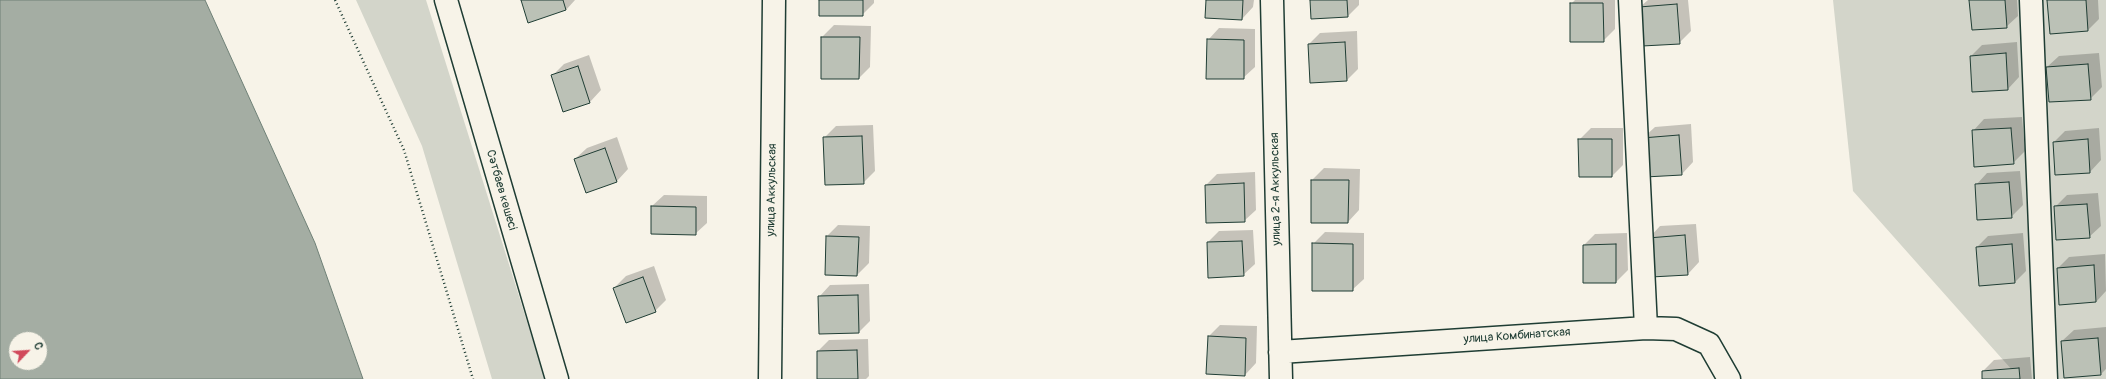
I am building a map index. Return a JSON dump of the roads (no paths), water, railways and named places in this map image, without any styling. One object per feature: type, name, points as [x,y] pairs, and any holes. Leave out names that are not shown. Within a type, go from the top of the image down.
[{"type":"street","name":"Сәтбаев көшесі","points":[[446,0],[557,379]]},
{"type":"street","name":"улица Аккульская","points":[[770,379],[774,0]]},
{"type":"street","name":"улица 2-я Аккульская","points":[[1272,0],[1281,379]]},
{"type":"street","points":[[1630,0],[1646,328]]},
{"type":"street","points":[[2030,0],[2046,379]]},
{"type":"street","name":"улица Комбинатская","points":[[1280,352],[1646,328],[1676,329],[1709,344],[1729,379]]}]
